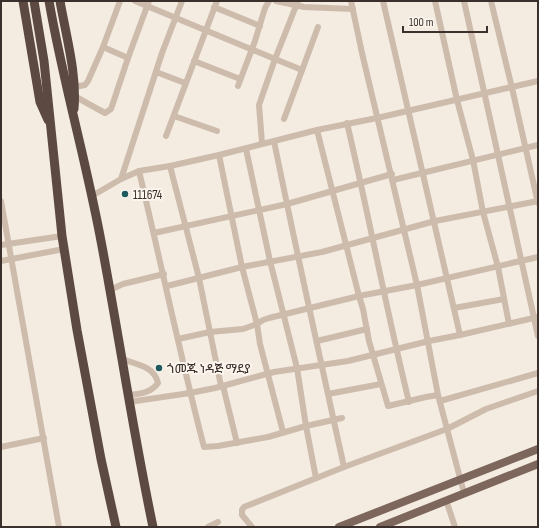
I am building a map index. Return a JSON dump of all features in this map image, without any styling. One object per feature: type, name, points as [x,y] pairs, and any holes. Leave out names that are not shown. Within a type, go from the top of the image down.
[{"type":"highway","points":[[23,1],[40,102],[51,126]]},
{"type":"highway","points":[[34,1],[44,61],[64,249],[77,330],[101,459],[116,527]]},
{"type":"highway","points":[[49,1],[61,64],[92,196],[142,475],[153,527]]},
{"type":"highway","points":[[60,1],[72,64],[76,97],[74,116]]},
{"type":"main road","points":[[339,527],[538,448]]},
{"type":"main road","points":[[382,527],[538,464]]},
{"type":"street","points":[[74,87],[85,84],[102,47],[120,1]]},
{"type":"street","points":[[135,1],[148,4],[234,43],[302,70]]},
{"type":"street","points":[[121,179],[156,72],[182,1]]},
{"type":"street","points":[[238,86],[265,8],[269,1]]},
{"type":"street","points":[[276,1],[287,4],[297,3],[304,7],[353,9]]},
{"type":"street","points":[[352,1],[417,285],[439,398],[464,493]]},
{"type":"street","points":[[383,1],[435,221],[460,335]]},
{"type":"street","points":[[435,1],[457,100],[473,160],[483,212],[498,267],[509,324]]},
{"type":"street","points":[[464,1],[521,261],[536,317],[538,336]]},
{"type":"street","points":[[167,286],[242,267],[298,257],[435,221],[538,202],[491,1]]},
{"type":"street","points":[[262,143],[259,105],[297,3]]},
{"type":"street","points":[[76,97],[105,113],[111,109],[148,4]]},
{"type":"street","points":[[166,136],[215,4],[260,26]]},
{"type":"street","points":[[284,119],[318,27]]},
{"type":"street","points":[[102,47],[128,58]]},
{"type":"street","points":[[194,61],[240,79]]},
{"type":"street","points":[[156,72],[185,83]]},
{"type":"street","points":[[92,196],[121,179],[139,171],[170,166],[246,149],[262,143],[347,123],[378,118],[538,81]]},
{"type":"street","points":[[174,116],[217,131]]},
{"type":"street","points":[[347,123],[383,291],[409,402]]},
{"type":"street","points":[[317,130],[363,309],[373,356],[388,406],[426,397],[439,398],[538,374]]},
{"type":"street","points":[[274,141],[344,467]]},
{"type":"street","points":[[154,233],[287,204],[361,183],[423,172],[538,145]]},
{"type":"street","points":[[246,149],[270,261],[297,368],[316,478]]},
{"type":"street","points":[[219,155],[242,267],[283,432]]},
{"type":"street","points":[[170,166],[199,278],[222,386],[237,443]]},
{"type":"street","points":[[139,171],[167,286],[190,393],[204,447],[268,437],[306,426],[342,418]]},
{"type":"street","points":[[1,201],[59,527]]},
{"type":"street","points":[[1,246],[62,236]]},
{"type":"street","points":[[1,261],[64,249]]},
{"type":"street","points":[[178,338],[210,332],[232,330],[257,324],[263,320],[359,296],[417,285],[538,258]]},
{"type":"street","points":[[110,290],[123,284],[164,274]]},
{"type":"street","points":[[454,308],[504,299]]},
{"type":"street","points":[[129,398],[190,393],[297,368],[373,356],[429,341],[536,317]]},
{"type":"street","points":[[317,341],[367,329]]},
{"type":"street","points":[[122,359],[148,368],[156,376],[158,382],[153,389],[129,398]]},
{"type":"street","points":[[328,394],[381,384]]},
{"type":"street","points":[[252,527],[242,515],[242,510],[244,507],[344,467],[447,429],[486,409],[538,391]]},
{"type":"street","points":[[1,447],[44,438]]},
{"type":"street","points":[[446,500],[455,527]]},
{"type":"street","points":[[208,527],[218,522]]},
{"type":"place","name":"111674","points":[[125,194]]},
{"type":"place","name":"ጎመጁ ነዳጅ ማደያ","points":[[159,368]]}]
